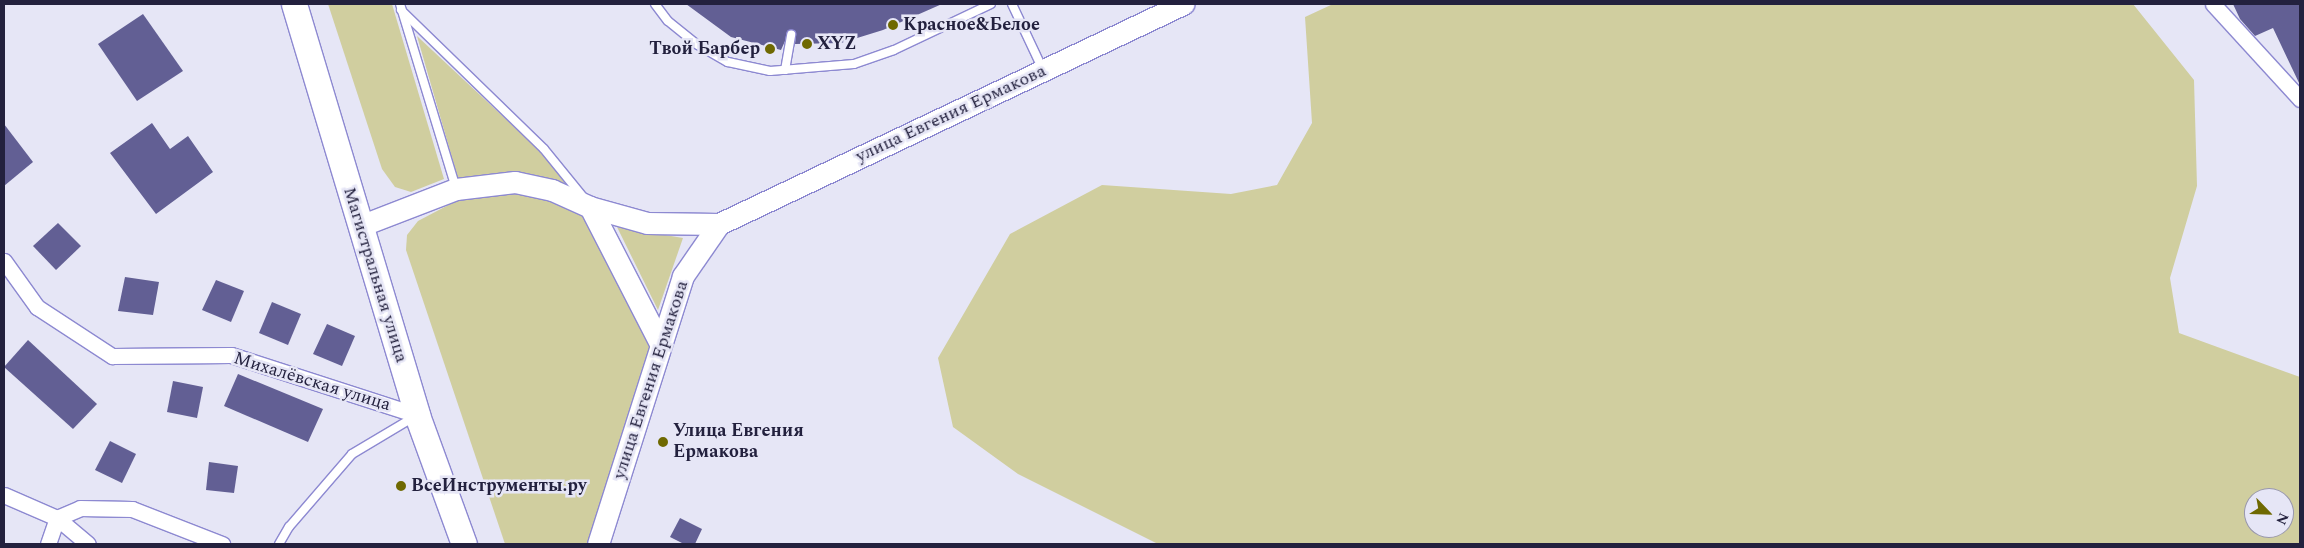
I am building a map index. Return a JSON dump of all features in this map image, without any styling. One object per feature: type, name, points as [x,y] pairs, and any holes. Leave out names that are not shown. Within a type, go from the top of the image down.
[{"type":"highway","name":"Магистральная улица","points":[[294,4],[417,415],[464,544]]},
{"type":"main road","name":"улица Евгения Ермакова","points":[[360,226],[456,188],[515,182],[552,190],[590,207],[646,223],[719,224],[1183,4]]},
{"type":"main road","points":[[590,207],[660,345]]},
{"type":"main road","name":"улица Евгения Ермакова","points":[[598,544],[683,276],[719,224]]},
{"type":"street","points":[[2213,4],[2300,99]]},
{"type":"street","name":"Михалёвская улица","points":[[4,261],[37,307],[112,356],[231,355],[417,415]]},
{"type":"street","points":[[4,495],[57,518],[88,544]]},
{"type":"street","points":[[48,544],[57,518],[80,508],[132,509],[222,544]]},
{"type":"lane","points":[[659,5],[668,21],[698,45],[728,62],[770,71],[854,64],[894,50],[991,4]]},
{"type":"lane","points":[[1012,4],[1043,70]]},
{"type":"lane","points":[[400,7],[456,188]]},
{"type":"lane","points":[[400,7],[544,149],[590,207]]},
{"type":"lane","points":[[785,70],[791,35]]},
{"type":"lane","points":[[279,544],[295,520],[352,454],[417,415]]},
{"type":"shaded area","points":[[328,4],[392,4],[444,179],[411,192],[395,187],[382,169]]},
{"type":"shaded area","points":[[1333,4],[2133,4],[2194,80],[2197,186],[2170,278],[2179,333],[2300,377],[2300,544],[1158,544],[1018,474],[953,427],[938,358],[1010,234],[1102,185],[1231,194],[1277,185],[1312,123],[1305,17]]},
{"type":"shaded area","points":[[417,36],[543,154],[568,187],[459,182]]},
{"type":"shaded area","points":[[515,193],[550,199],[585,213],[652,344],[590,544],[505,544],[406,250],[407,235],[418,221],[456,201]]},
{"type":"shaded area","points":[[617,227],[683,238],[658,310]]},
{"type":"building","points":[[686,4],[942,4],[883,30],[841,43],[795,44],[796,33],[790,30],[781,50],[731,37]]},
{"type":"building","points":[[2233,4],[2300,4],[2300,85],[2273,28],[2255,36],[2240,19]]},
{"type":"building","points":[[143,14],[183,71],[137,101],[98,44]]},
{"type":"building","points":[[152,123],[170,149],[188,136],[213,172],[156,214],[110,153]]},
{"type":"building","points":[[4,124],[33,162],[4,186]]},
{"type":"building","points":[[58,223],[81,246],[56,270],[33,246]]},
{"type":"building","points":[[125,277],[159,282],[153,315],[118,311]]},
{"type":"building","points":[[216,280],[244,291],[231,322],[202,310]]},
{"type":"building","points":[[272,302],[301,314],[288,345],[259,333]]},
{"type":"building","points":[[327,324],[355,336],[342,366],[313,354]]},
{"type":"building","points":[[28,340],[97,404],[73,429],[4,367]]},
{"type":"building","points":[[238,374],[323,409],[308,442],[224,406]]},
{"type":"building","points":[[173,381],[203,387],[197,418],[167,412]]},
{"type":"building","points":[[110,441],[136,454],[122,483],[95,470]]},
{"type":"building","points":[[209,462],[238,466],[234,493],[206,490]]},
{"type":"building","points":[[680,518],[702,529],[695,544],[684,544],[670,537]]},
{"type":"place","name":"Красное&Белое","points":[[893,25]]},
{"type":"place","name":"XYZ","points":[[807,44]]},
{"type":"place","name":"Твой Барбер","points":[[770,49]]},
{"type":"place","name":"Улица Евгения Ермакова","points":[[663,442]]},
{"type":"place","name":"ВсеИнструменты.ру","points":[[401,486]]}]
